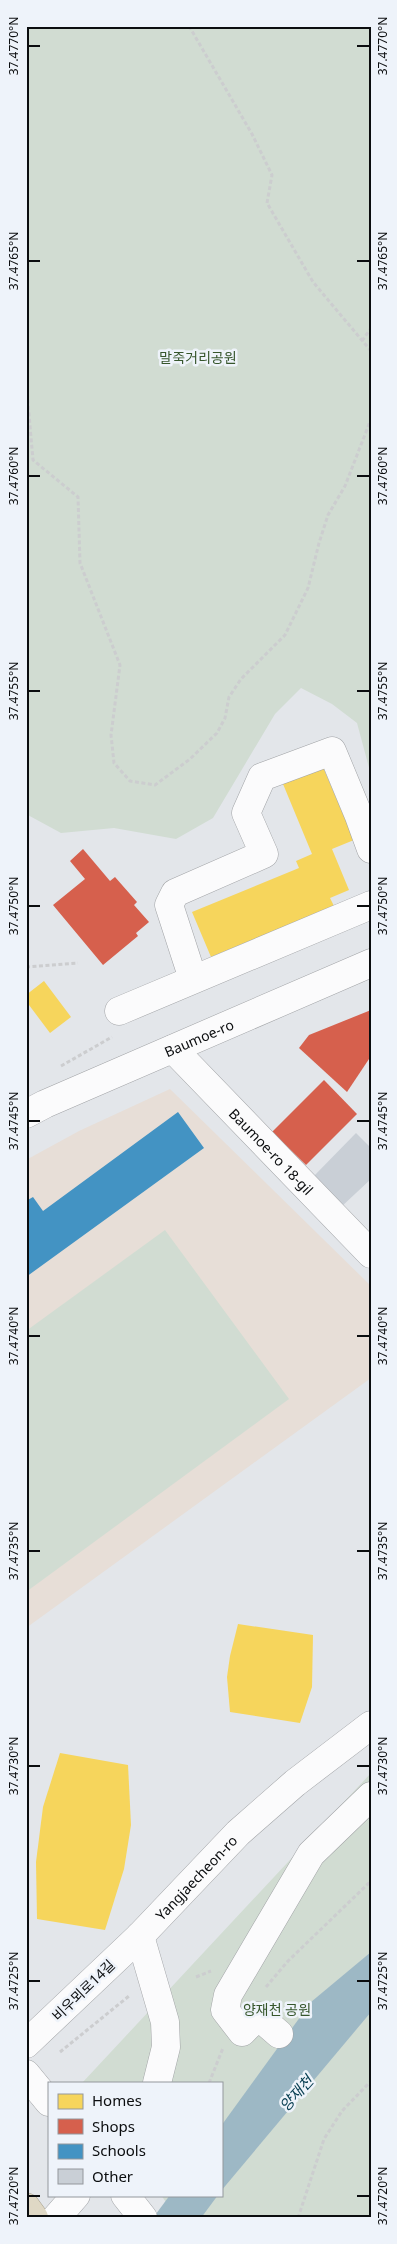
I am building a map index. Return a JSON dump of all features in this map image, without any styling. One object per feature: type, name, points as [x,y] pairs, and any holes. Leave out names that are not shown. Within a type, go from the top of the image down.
[{"type":"highway","points":[[26,2207],[34,2218]]},
{"type":"street","points":[[193,979],[169,905],[175,893],[264,854],[246,813],[262,777],[332,750],[371,849]]},
{"type":"street","points":[[116,1024],[193,979],[371,905]]},
{"type":"street","name":"Baumoe-ro","points":[[26,1114],[172,1049],[368,968]]},
{"type":"street","name":"Baumoe-ro 18-gil","points":[[172,1049],[371,1254]]},
{"type":"street","name":"Yangjaecheon-ro","points":[[140,1936],[238,1833],[294,1783],[371,1725]]},
{"type":"street","points":[[279,2034],[258,2016],[242,2032],[225,2010],[228,1995],[311,1854],[371,1796]]},
{"type":"street","points":[[140,1936],[165,2022],[166,2047],[157,2082]]},
{"type":"street","name":"비우뫼로14길","points":[[26,2044],[140,1936]]},
{"type":"street","points":[[26,2074],[48,2101]]},
{"type":"street","points":[[56,2218],[75,2196]]},
{"type":"street","points":[[126,2196],[143,2218]]},
{"type":"path","points":[[188,26],[252,134],[272,175],[268,203],[313,282],[371,351]]},
{"type":"path","points":[[362,341],[371,328]]},
{"type":"path","points":[[26,380],[33,460],[78,497],[80,563],[120,665],[111,736],[114,762],[130,781],[155,785],[190,759],[217,733],[225,718],[229,697],[241,679],[285,635],[308,588],[318,543],[328,515],[345,486],[371,419]]},
{"type":"path","points":[[26,967],[78,963]]},
{"type":"path","points":[[57,1069],[116,1024]]},
{"type":"path","points":[[264,1989],[288,1961],[371,1880]]},
{"type":"path","points":[[59,2052],[135,1991]]},
{"type":"path","points":[[209,2082],[230,2030],[235,2024]]},
{"type":"path","points":[[298,2218],[324,2139],[342,2112],[371,2081]]},
{"type":"shaded area","points":[[170,1089],[371,1286],[371,1378],[26,1628],[26,1160],[79,1131]]},
{"type":"green space","name":"말죽거리공원","points":[[26,26],[371,26],[371,775],[357,723],[332,704],[301,688],[275,714],[213,818],[176,839],[114,828],[61,833],[26,814]]},
{"type":"green space","points":[[165,1230],[289,1399],[26,1592],[26,1331]]},
{"type":"green space","name":"양재천 공원","points":[[371,1773],[371,2218],[177,2218],[162,2196],[222,2196],[222,2082],[83,2082]]},
{"type":"water","name":"양재천","points":[[371,1952],[371,2012],[222,2190],[222,2125],[311,2002]]},
{"type":"water","points":[[169,2196],[217,2196],[201,2218],[153,2218]]},
{"type":"building: Homes","points":[[323,767],[354,840],[332,849],[349,890],[330,898],[334,906],[211,957],[192,912],[299,868],[296,861],[312,854],[283,784]]},
{"type":"building: Homes","points":[[44,981],[71,1017],[50,1033],[26,1001],[26,995]]},
{"type":"building: Homes","points":[[238,1624],[313,1635],[312,1687],[300,1723],[230,1712],[227,1677]]},
{"type":"building: Homes","points":[[60,1753],[128,1765],[131,1825],[124,1869],[105,1930],[37,1919],[36,1862],[43,1807]]},
{"type":"building: Shops","points":[[83,849],[110,881],[115,877],[137,902],[134,905],[149,922],[136,933],[138,936],[103,965],[53,905],[85,879],[70,861]]},
{"type":"building: Shops","points":[[371,1010],[371,1056],[347,1092],[299,1048],[309,1035]]},
{"type":"building: Shops","points":[[324,1080],[357,1114],[306,1165],[272,1132]]},
{"type":"building: Schools","points":[[178,1112],[204,1148],[26,1277],[26,1201],[33,1197],[43,1211]]},
{"type":"building: Other","points":[[356,1133],[371,1148],[371,1179],[341,1207],[313,1177]]}]
